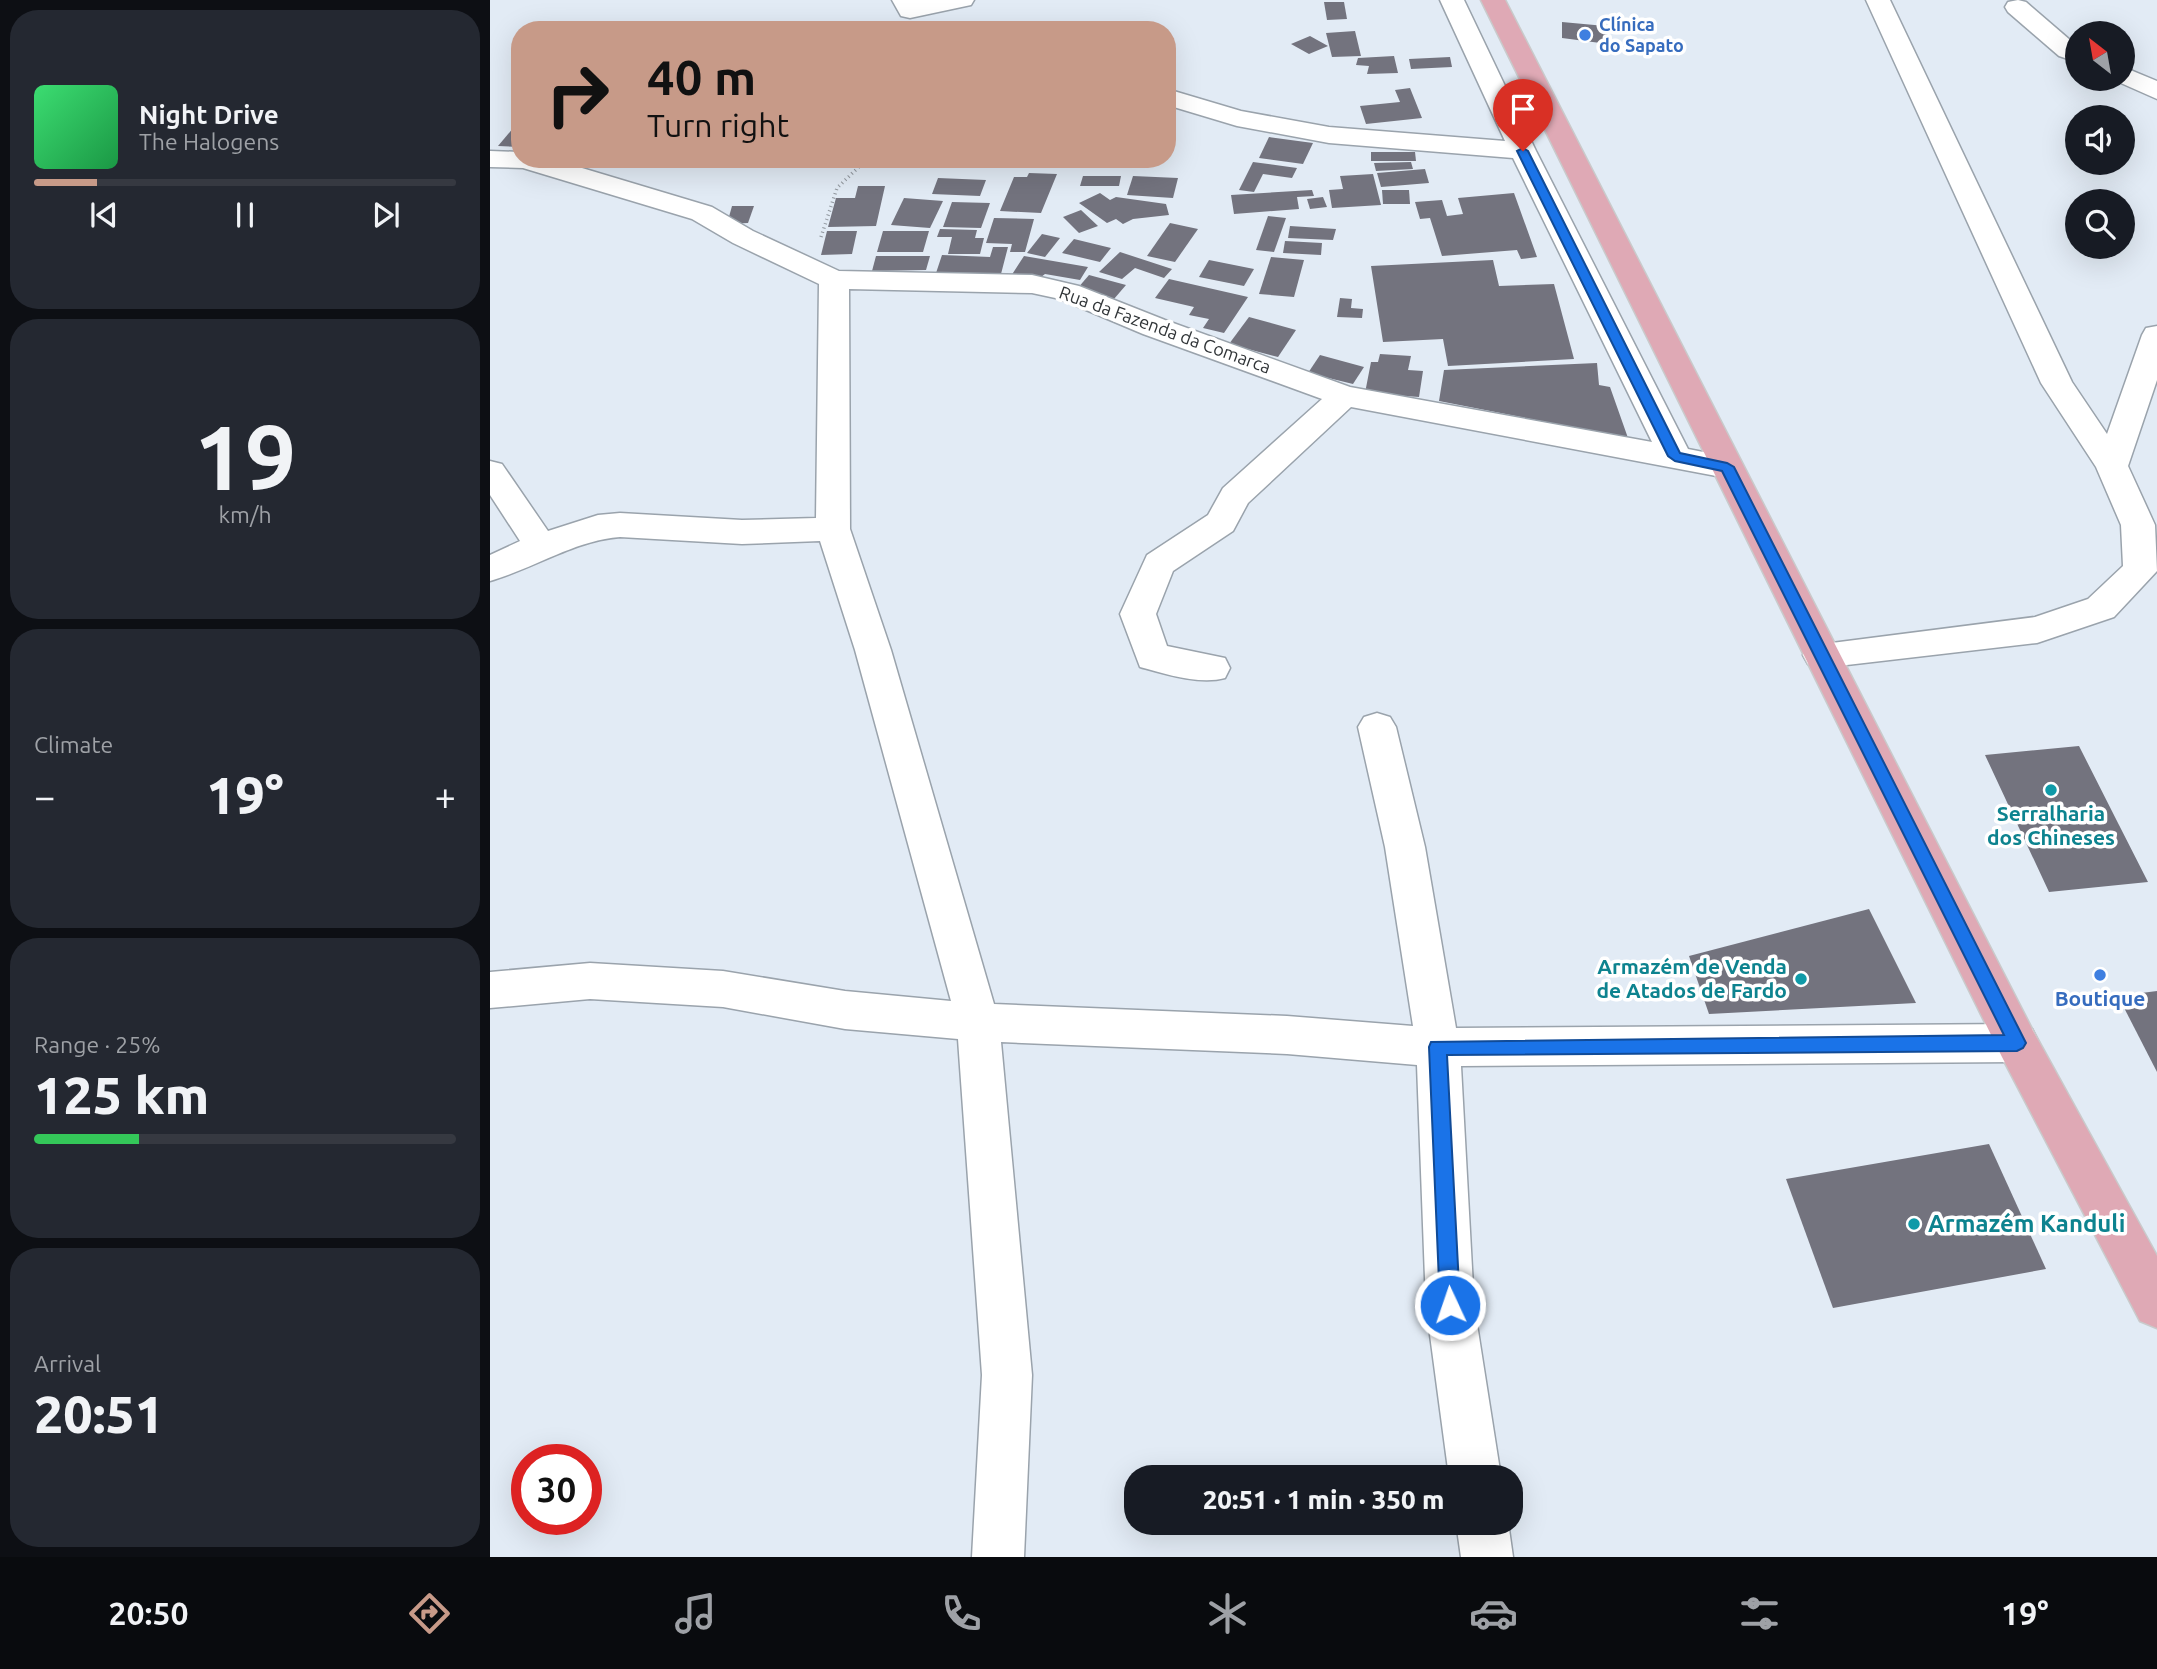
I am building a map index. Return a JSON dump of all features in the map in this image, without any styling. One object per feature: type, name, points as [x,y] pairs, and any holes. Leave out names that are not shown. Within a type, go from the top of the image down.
[{"type":"main road","points":[[1493,0],[2017,1043],[2157,1304]]},
{"type":"street","points":[[904,0],[910,11],[962,0]]},
{"type":"street","points":[[1452,0],[1527,160],[1566,259],[1675,456]]},
{"type":"street","points":[[1821,655],[2037,631],[2101,608],[2140,570],[2138,525],[2112,466],[2057,383],[1878,0]]},
{"type":"street","points":[[2017,7],[2065,48]]},
{"type":"street","points":[[2135,81],[2157,91]]},
{"type":"street","points":[[1176,100],[1237,118],[1329,135],[1576,167]]},
{"type":"street","name":"Rua da Fazenda da Comarca","points":[[490,159],[511,160]]},
{"type":"street","name":"Rua da Fazenda da Comarca","points":[[554,168],[702,213],[743,237],[834,280],[1032,284],[1069,292],[1154,327],[1344,396],[1727,467]]},
{"type":"street","points":[[1566,259],[1621,256]]},
{"type":"street","points":[[834,280],[833,529],[873,650],[978,1022],[1007,1375],[998,1557]]},
{"type":"street","points":[[2112,466],[2157,335]]},
{"type":"street","points":[[1212,668],[1153,657],[1138,614],[1159,564],[1221,523],[1242,488],[1344,396]]},
{"type":"street","points":[[490,472],[516,506],[540,546]]},
{"type":"street","points":[[490,569],[540,546],[598,527],[620,525],[742,532],[833,529]]},
{"type":"street","points":[[1377,727],[1405,848],[1438,1047],[1450,1305],[1473,1465]]},
{"type":"street","points":[[490,990],[590,981],[723,989],[845,1010],[978,1022],[1287,1035],[1438,1047],[2017,1043]]},
{"type":"street","points":[[1484,1535],[1487,1557]]},
{"type":"path","points":[[834,280],[816,252],[837,188],[858,168]]},
{"type":"building","points":[[1324,2],[1344,2],[1347,19],[1327,20]]},
{"type":"building","name":"Clínica do Sapato","points":[[1562,22],[1616,27],[1615,32],[1609,32],[1608,44],[1562,38]]},
{"type":"building","points":[[1355,31],[1361,56],[1332,57],[1326,33]]},
{"type":"building","points":[[1310,36],[1328,46],[1309,54],[1291,44]]},
{"type":"building","points":[[1394,56],[1398,73],[1367,74],[1369,66],[1356,65],[1358,58]]},
{"type":"building","points":[[1450,57],[1452,67],[1411,69],[1409,59]]},
{"type":"building","points":[[1410,88],[1422,118],[1366,124],[1360,106],[1400,102],[1395,90]]},
{"type":"building","points":[[511,131],[511,147],[498,146]]},
{"type":"building","points":[[1269,137],[1313,143],[1303,164],[1259,158]]},
{"type":"building","points":[[1371,152],[1415,152],[1416,161],[1371,161]]},
{"type":"building","points":[[1253,162],[1297,168],[1292,178],[1263,174],[1254,192],[1239,190]]},
{"type":"building","points":[[1411,162],[1413,169],[1376,171],[1374,163]]},
{"type":"building","points":[[1425,169],[1429,183],[1381,187],[1377,173]]},
{"type":"building","points":[[1029,173],[1057,174],[1041,213],[1000,211],[1014,177],[1027,177]]},
{"type":"building","points":[[1373,174],[1381,205],[1332,208],[1329,190],[1343,189],[1340,176]]},
{"type":"building","points":[[1083,176],[1121,176],[1119,186],[1080,186]]},
{"type":"building","points":[[1133,176],[1178,178],[1173,198],[1127,195]]},
{"type":"building","points":[[938,178],[986,180],[980,196],[932,194]]},
{"type":"building","points":[[858,186],[885,186],[876,226],[828,227],[836,198],[855,198]]},
{"type":"building","points":[[1312,190],[1314,196],[1297,197],[1299,209],[1234,214],[1231,195]]},
{"type":"building","points":[[1382,190],[1409,190],[1410,204],[1383,204]]},
{"type":"building","points":[[1100,193],[1110,200],[1116,197],[1166,204],[1169,215],[1133,219],[1123,224],[1116,219],[1107,223],[1079,203]]},
{"type":"building","points":[[1514,193],[1537,257],[1521,259],[1517,250],[1442,256],[1430,218],[1420,219],[1415,202],[1442,200],[1447,216],[1463,214],[1458,198]]},
{"type":"building","points":[[1323,197],[1327,207],[1310,209],[1307,199]]},
{"type":"building","points":[[904,198],[943,201],[930,228],[891,225]]},
{"type":"building","points":[[952,202],[990,203],[981,228],[943,227]]},
{"type":"building","points":[[732,206],[754,206],[748,223],[727,224]]},
{"type":"building","points":[[1081,210],[1098,226],[1079,233],[1063,217]]},
{"type":"building","points":[[1268,216],[1286,218],[1274,252],[1256,250]]},
{"type":"building","points":[[994,218],[1034,219],[1025,252],[1010,252],[1012,244],[986,243]]},
{"type":"building","points":[[1170,223],[1198,229],[1175,262],[1147,256]]},
{"type":"building","points":[[1290,226],[1336,229],[1333,240],[1288,238]]},
{"type":"building","points":[[940,229],[977,230],[975,238],[984,238],[980,254],[948,254],[952,237],[937,237]]},
{"type":"building","points":[[827,231],[857,231],[852,254],[821,255]]},
{"type":"building","points":[[883,231],[929,231],[923,252],[877,252]]},
{"type":"building","points":[[1042,234],[1060,238],[1045,257],[1027,253]]},
{"type":"building","points":[[1074,239],[1111,248],[1100,262],[1062,253]]},
{"type":"building","points":[[1285,241],[1322,243],[1321,255],[1283,253]]},
{"type":"building","points":[[993,247],[1008,247],[1001,274],[936,273],[942,255],[990,257]]},
{"type":"building","points":[[1120,252],[1172,269],[1164,278],[1135,268],[1122,279],[1099,272]]},
{"type":"building","points":[[876,256],[930,256],[926,270],[872,271]]},
{"type":"building","points":[[1024,256],[1088,267],[1080,280],[1045,274],[1041,277],[1062,281],[1060,285],[1011,276]]},
{"type":"building","points":[[1271,257],[1304,260],[1294,297],[1259,294]]},
{"type":"building","points":[[1209,260],[1254,269],[1244,286],[1199,277]]},
{"type":"building","points":[[1493,260],[1499,286],[1554,284],[1574,359],[1448,366],[1443,339],[1383,342],[1371,266]]},
{"type":"building","points":[[1089,275],[1126,285],[1114,299],[1077,289]]},
{"type":"building","points":[[1169,279],[1248,297],[1224,333],[1203,328],[1209,319],[1189,315],[1194,307],[1155,298]]},
{"type":"building","points":[[1340,298],[1352,299],[1351,308],[1363,309],[1362,318],[1337,317]]},
{"type":"building","points":[[1249,317],[1296,330],[1278,357],[1229,344]]},
{"type":"building","points":[[1380,354],[1411,356],[1408,370],[1423,371],[1419,397],[1365,393],[1371,362],[1378,362]]},
{"type":"building","points":[[1320,355],[1364,367],[1353,384],[1308,373]]},
{"type":"building","points":[[1597,363],[1599,385],[1610,387],[1628,438],[1439,401],[1444,370]]},
{"type":"building","points":[[2079,746],[2148,882],[2049,892],[1985,755]]},
{"type":"building","name":"Armazém de Venda de Atados de Fardo","points":[[1869,909],[1916,1003],[1709,1014],[1689,956]]},
{"type":"building","points":[[2157,991],[2157,1072],[2118,996]]},
{"type":"building","name":"Armazém Kanduli","points":[[1989,1144],[2046,1269],[1833,1308],[1786,1179]]},
{"type":"place","name":"Clínica do Sapato","points":[[1585,35]]},
{"type":"place","name":"Serralharia dos Chineses","points":[[2051,790]]},
{"type":"place","name":"Boutique","points":[[2100,975]]},
{"type":"place","name":"Armazém de Venda de Atados de Fardo","points":[[1801,979]]},
{"type":"place","name":"Armazém Kanduli","points":[[1914,1224]]},
{"type":"route","points":[[1450,1305],[1438,1047],[2017,1043],[1727,467],[1675,456],[1523,151]]}]
